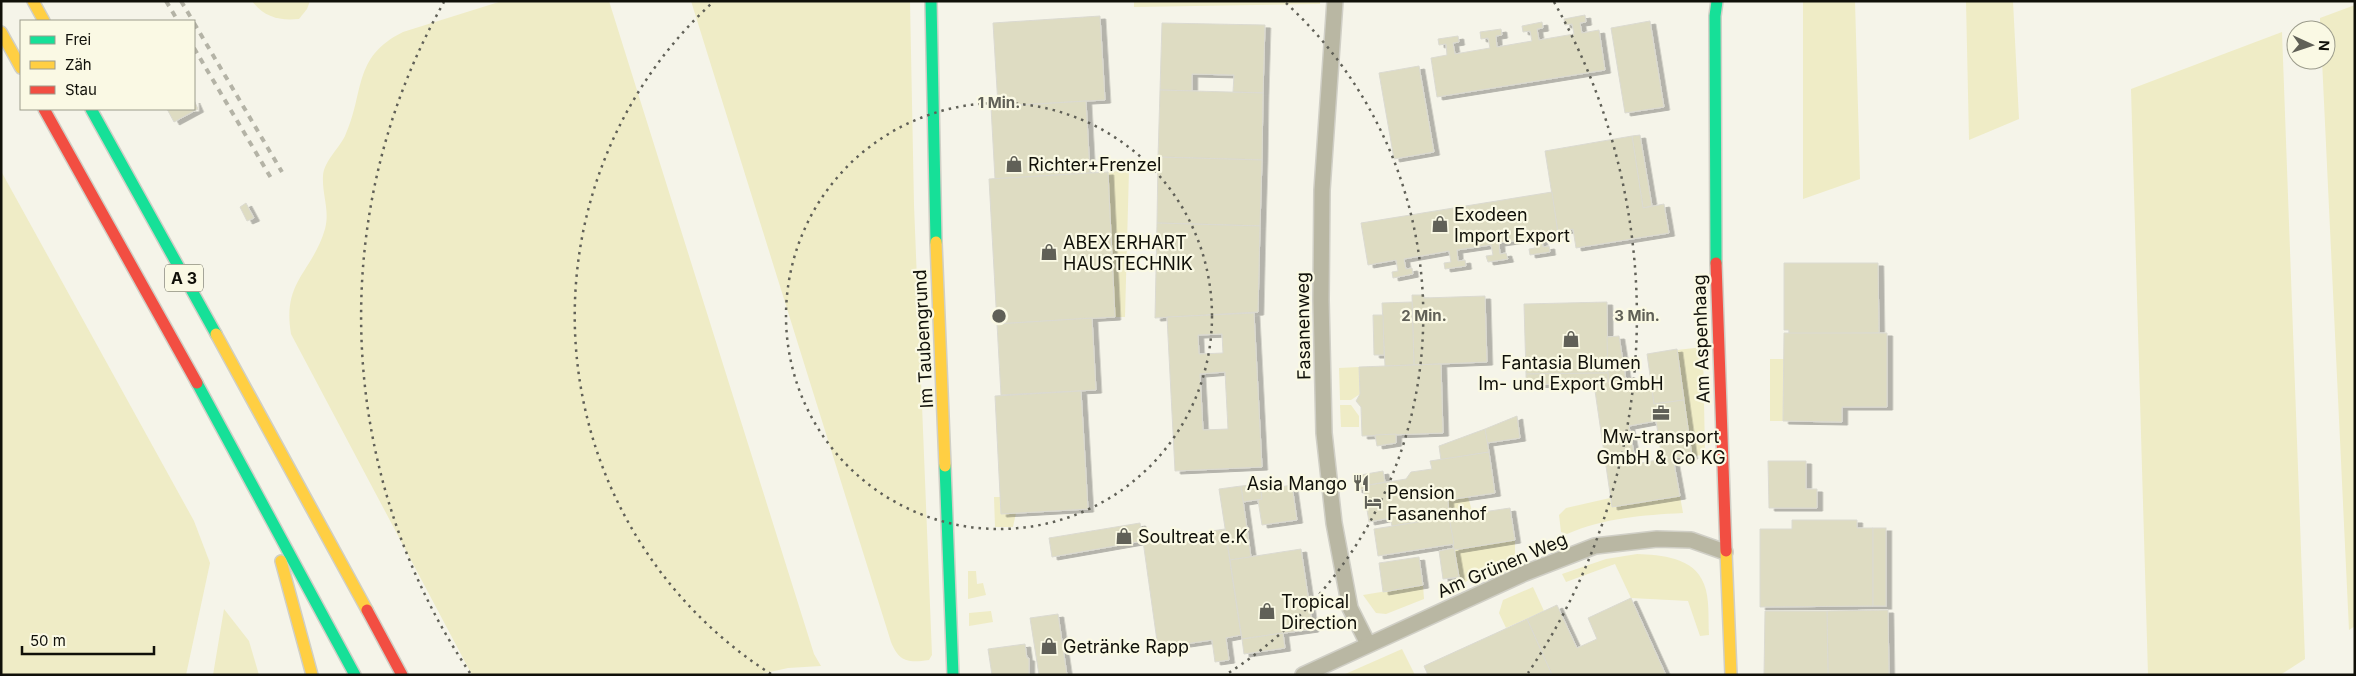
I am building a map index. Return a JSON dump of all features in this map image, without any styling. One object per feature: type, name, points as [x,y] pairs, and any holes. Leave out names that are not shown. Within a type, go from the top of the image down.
[{"type":"main road","points":[[33,1],[43,20]]},
{"type":"main road","name":"Im Taubengrund","points":[[931,1],[934,204],[953,675]]},
{"type":"main road","name":"Am Aspenhaag","points":[[1718,1],[1715,16],[1716,232],[1725,552],[1731,675]]},
{"type":"main road","points":[[1,32],[20,66]]},
{"type":"main road","name":"A 3","points":[[45,110],[257,491],[355,675]]},
{"type":"main road","name":"A 3","points":[[92,110],[333,545],[402,675]]},
{"type":"main road","points":[[257,491],[290,589],[312,675]]},
{"type":"street","name":"Fasanenweg","points":[[1336,1],[1322,190],[1321,300],[1324,433],[1334,523],[1350,608],[1368,644]]},
{"type":"street","name":"Am Grünen Weg","points":[[1303,675],[1525,573],[1595,546],[1657,539],[1691,540],[1725,552]]},
{"type":"shaded area","points":[[252,1],[310,1],[307,9],[299,19],[292,19],[272,17],[262,11]]},
{"type":"shaded area","points":[[502,1],[609,1],[814,654],[821,666],[788,668],[757,675],[472,675],[291,334],[289,316],[294,289],[313,257],[325,229],[327,215],[323,183],[324,171],[345,136],[362,77],[375,53],[387,42],[403,32]]},
{"type":"shaded area","points":[[691,1],[910,1],[914,205],[932,655],[929,660],[905,660],[897,654],[891,642]]},
{"type":"shaded area","points":[[1134,1],[1320,1],[1320,4],[1134,7]]},
{"type":"shaded area","points":[[1803,1],[1855,1],[1860,179],[1803,199]]},
{"type":"shaded area","points":[[1966,1],[2013,1],[2019,119],[1969,140]]},
{"type":"shaded area","points":[[2355,5],[2355,626],[2349,630],[2322,70],[2336,70],[2336,20],[2320,20],[2320,18]]},
{"type":"shaded area","points":[[2282,32],[2305,659],[2280,675],[2148,675],[2131,89]]},
{"type":"shaded area","points":[[1129,170],[1125,317],[1115,317],[1108,172]]},
{"type":"shaded area","points":[[1,171],[194,521],[210,563],[186,675],[1,675]]},
{"type":"shaded area","points":[[1703,347],[1705,455],[1692,456],[1677,350]]},
{"type":"shaded area","points":[[1770,359],[1784,359],[1783,421],[1770,421]]},
{"type":"shaded area","points":[[1359,367],[1360,394],[1351,400],[1340,400],[1339,368]]},
{"type":"shaded area","points":[[1340,405],[1351,405],[1359,416],[1359,427],[1341,427]]},
{"type":"shaded area","points":[[1680,496],[1683,513],[1624,518],[1595,524],[1567,534],[1561,532],[1559,515],[1566,508],[1610,498],[1612,507]]},
{"type":"shaded area","points":[[994,497],[1000,497],[1001,514],[1016,513],[1013,527],[995,527]]},
{"type":"shaded area","points":[[1468,497],[1473,514],[1449,517],[1448,500]]},
{"type":"shaded area","points":[[1515,540],[1515,558],[1461,584],[1454,550]]},
{"type":"shaded area","points":[[1637,554],[1676,559],[1693,568],[1704,584],[1707,596],[1709,635],[1700,636],[1688,601],[1631,598],[1615,564],[1566,582],[1562,574],[1606,559]]},
{"type":"shaded area","points":[[968,571],[976,571],[977,584],[983,583],[986,595],[968,599]]},
{"type":"shaded area","points":[[1423,585],[1424,599],[1386,614],[1376,613],[1363,595]]},
{"type":"shaded area","points":[[1533,587],[1544,611],[1506,628],[1499,613],[1503,600]]},
{"type":"shaded area","points":[[224,609],[249,641],[259,675],[213,675]]},
{"type":"shaded area","points":[[991,611],[993,622],[969,626],[969,613]]},
{"type":"shaded area","points":[[1402,649],[1415,675],[1343,675]]},
{"type":"building","points":[[1585,15],[1586,22],[1580,23],[1582,33],[1599,30],[1605,70],[1437,97],[1431,58],[1447,55],[1446,44],[1439,45],[1438,39],[1458,36],[1459,42],[1453,43],[1455,54],[1490,48],[1488,38],[1481,39],[1480,32],[1501,29],[1502,35],[1496,36],[1497,47],[1532,41],[1530,31],[1523,32],[1522,26],[1542,22],[1543,28],[1537,29],[1539,40],[1574,34],[1572,24],[1565,25],[1564,19]]},
{"type":"building","points":[[1100,16],[1105,100],[998,106],[993,23]]},
{"type":"building","points":[[1650,21],[1664,107],[1625,113],[1611,28]]},
{"type":"building","points":[[1162,23],[1265,25],[1263,93],[1233,92],[1234,75],[1192,74],[1192,91],[1160,90]]},
{"type":"building","points":[[1419,66],[1434,152],[1394,159],[1379,73]]},
{"type":"building","points":[[1160,90],[1263,93],[1262,160],[1158,157]]},
{"type":"building","points":[[1086,101],[1090,173],[995,179],[991,107]]},
{"type":"building","points":[[195,102],[198,109],[174,122],[168,110],[195,110]]},
{"type":"building","points":[[1640,135],[1652,206],[1643,208],[1632,136]]},
{"type":"building","points":[[1632,136],[1643,208],[1664,204],[1669,233],[1576,248],[1573,229],[1558,232],[1545,151]]},
{"type":"building","points":[[1158,157],[1262,160],[1260,226],[1157,223]]},
{"type":"building","points":[[1108,172],[1115,317],[997,324],[989,179]]},
{"type":"building","points":[[1552,192],[1558,234],[1541,236],[1543,247],[1549,246],[1550,252],[1530,255],[1529,249],[1535,248],[1534,238],[1499,243],[1500,254],[1506,253],[1508,259],[1488,262],[1486,256],[1493,255],[1491,245],[1457,250],[1458,261],[1465,260],[1466,266],[1445,269],[1444,263],[1451,262],[1449,251],[1404,259],[1406,269],[1412,268],[1413,274],[1393,278],[1392,272],[1398,271],[1396,260],[1368,265],[1361,223]]},
{"type":"building","points":[[246,203],[254,218],[247,221],[240,207]]},
{"type":"building","points":[[1157,223],[1260,226],[1258,312],[1155,318]]},
{"type":"building","points":[[1784,263],[1878,263],[1879,333],[1789,334],[1789,330],[1784,330]]},
{"type":"building","points":[[1412,295],[1424,295],[1424,298],[1485,296],[1487,362],[1414,365]]},
{"type":"building","points":[[1412,302],[1414,365],[1385,366],[1382,303]]},
{"type":"building","points":[[1607,302],[1608,373],[1526,374],[1524,304]]},
{"type":"building","points":[[1254,313],[1262,467],[1175,471],[1167,317]],"holes":[[[1222,334],[1223,353],[1199,354],[1198,335]],[[1225,372],[1228,429],[1203,430],[1200,374]]]},
{"type":"building","points":[[1373,315],[1383,315],[1384,355],[1374,355]]},
{"type":"building","points":[[1092,318],[1096,390],[1001,395],[997,324]]},
{"type":"building","points":[[1784,333],[1887,333],[1887,407],[1842,407],[1842,422],[1783,421]]},
{"type":"building","points":[[1619,336],[1627,386],[1614,389],[1612,381],[1608,382],[1607,337]]},
{"type":"building","points":[[1677,349],[1684,400],[1654,404],[1647,354]]},
{"type":"building","points":[[1441,364],[1443,433],[1362,436],[1361,407],[1356,401],[1360,394],[1359,367]]},
{"type":"building","points":[[1608,373],[1608,382],[1526,385],[1526,374]]},
{"type":"building","points":[[1612,381],[1614,389],[1651,383],[1654,404],[1684,400],[1692,456],[1673,458],[1680,496],[1612,507],[1594,384]],"holes":[[[1656,421],[1662,459],[1636,464],[1629,426]]]},
{"type":"building","points":[[1081,391],[1088,509],[1001,514],[995,396]]},
{"type":"building","points":[[1517,416],[1520,438],[1487,443],[1485,429]]},
{"type":"building","points":[[1485,429],[1489,452],[1441,460],[1439,446]]},
{"type":"building","points":[[1396,434],[1396,443],[1377,446],[1375,435]]},
{"type":"building","points":[[1489,452],[1495,493],[1448,500],[1449,517],[1392,526],[1390,518],[1369,522],[1363,486],[1406,479],[1411,472],[1432,469],[1430,461]]},
{"type":"building","points":[[1768,461],[1806,461],[1806,489],[1817,489],[1817,508],[1769,508]]},
{"type":"building","points":[[1383,471],[1385,482],[1363,486],[1364,489],[1357,490],[1355,476]]},
{"type":"building","points":[[1260,484],[1262,499],[1243,502],[1241,486]]},
{"type":"building","points":[[1292,485],[1297,520],[1262,525],[1258,500],[1262,499],[1261,490]]},
{"type":"building","points":[[1241,486],[1251,557],[1230,560],[1219,489]]},
{"type":"building","points":[[1510,508],[1515,540],[1454,550],[1449,517]]},
{"type":"building","points":[[1449,517],[1454,544],[1378,556],[1374,529]]},
{"type":"building","points":[[1792,520],[1857,520],[1857,528],[1873,528],[1873,606],[1760,607],[1760,529],[1792,529]]},
{"type":"building","points":[[1140,523],[1143,541],[1052,557],[1049,538]]},
{"type":"building","points":[[1873,528],[1886,528],[1886,606],[1873,606]]},
{"type":"building","points":[[1225,529],[1241,635],[1226,638],[1229,660],[1215,662],[1212,640],[1158,648],[1143,541]]},
{"type":"building","points":[[1454,548],[1459,577],[1443,579],[1439,551]]},
{"type":"building","points":[[1301,549],[1313,629],[1242,639],[1230,560]]},
{"type":"building","points":[[1419,557],[1423,585],[1383,592],[1379,563]]},
{"type":"building","points":[[1631,598],[1666,675],[1552,675],[1527,619],[1557,605],[1577,648],[1597,639],[1588,618]]},
{"type":"building","points":[[1888,610],[1889,675],[1828,675],[1827,611]]},
{"type":"building","points":[[1765,611],[1827,611],[1828,675],[1764,675]]},
{"type":"building","name":"Getränke Rapp","points":[[1058,614],[1067,675],[1039,675],[1030,618]]},
{"type":"building","points":[[1527,619],[1552,675],[1428,675],[1424,666]]},
{"type":"building","points":[[1283,633],[1285,648],[1244,654],[1242,639]]},
{"type":"building","points":[[1025,644],[1027,658],[1029,658],[1029,675],[992,675],[988,649]]},
{"type":"railway","points":[[166,1],[177,20]]},
{"type":"railway","points":[[181,1],[192,20]]},
{"type":"railway","points":[[195,25],[282,172]]},
{"type":"railway","points":[[195,50],[271,178]]},
{"type":"traffic: fast","points":[[931,1],[936,242]]},
{"type":"traffic: fast","points":[[1716,263],[1715,16],[1717,1]]},
{"type":"traffic: fast","points":[[92,110],[216,334]]},
{"type":"traffic: fast","points":[[197,383],[355,675]]},
{"type":"traffic: fast","points":[[945,466],[953,675]]},
{"type":"traffic: slow","points":[[33,1],[43,20]]},
{"type":"traffic: slow","points":[[1,32],[20,66]]},
{"type":"traffic: slow","points":[[936,242],[945,466]]},
{"type":"traffic: slow","points":[[216,334],[367,610]]},
{"type":"traffic: slow","points":[[1726,551],[1731,675]]},
{"type":"traffic: slow","points":[[281,561],[312,675]]},
{"type":"traffic: jam","points":[[45,110],[197,383]]},
{"type":"traffic: jam","points":[[1716,263],[1726,551]]},
{"type":"traffic: jam","points":[[367,610],[402,675]]},
{"type":"place","name":"Richter+Frenzel","points":[[1014,164]]},
{"type":"place","name":"Exodeen Import Export","points":[[1440,224]]},
{"type":"place","name":"ABEX ERHART HAUSTECHNIK","points":[[1049,252]]},
{"type":"place","name":"Fantasia Blumen Im- und Export GmbH","points":[[1571,339]]},
{"type":"place","name":"Mw-transport GmbH & Co KG","points":[[1661,413]]},
{"type":"place","name":"Asia Mango","points":[[1361,483]]},
{"type":"place","name":"Pension Fasanenhof","points":[[1373,502]]},
{"type":"place","name":"Soultreat e.K","points":[[1124,536]]},
{"type":"place","name":"Tropical Direction","points":[[1267,611]]},
{"type":"place","name":"Getränke Rapp","points":[[1049,646]]}]
